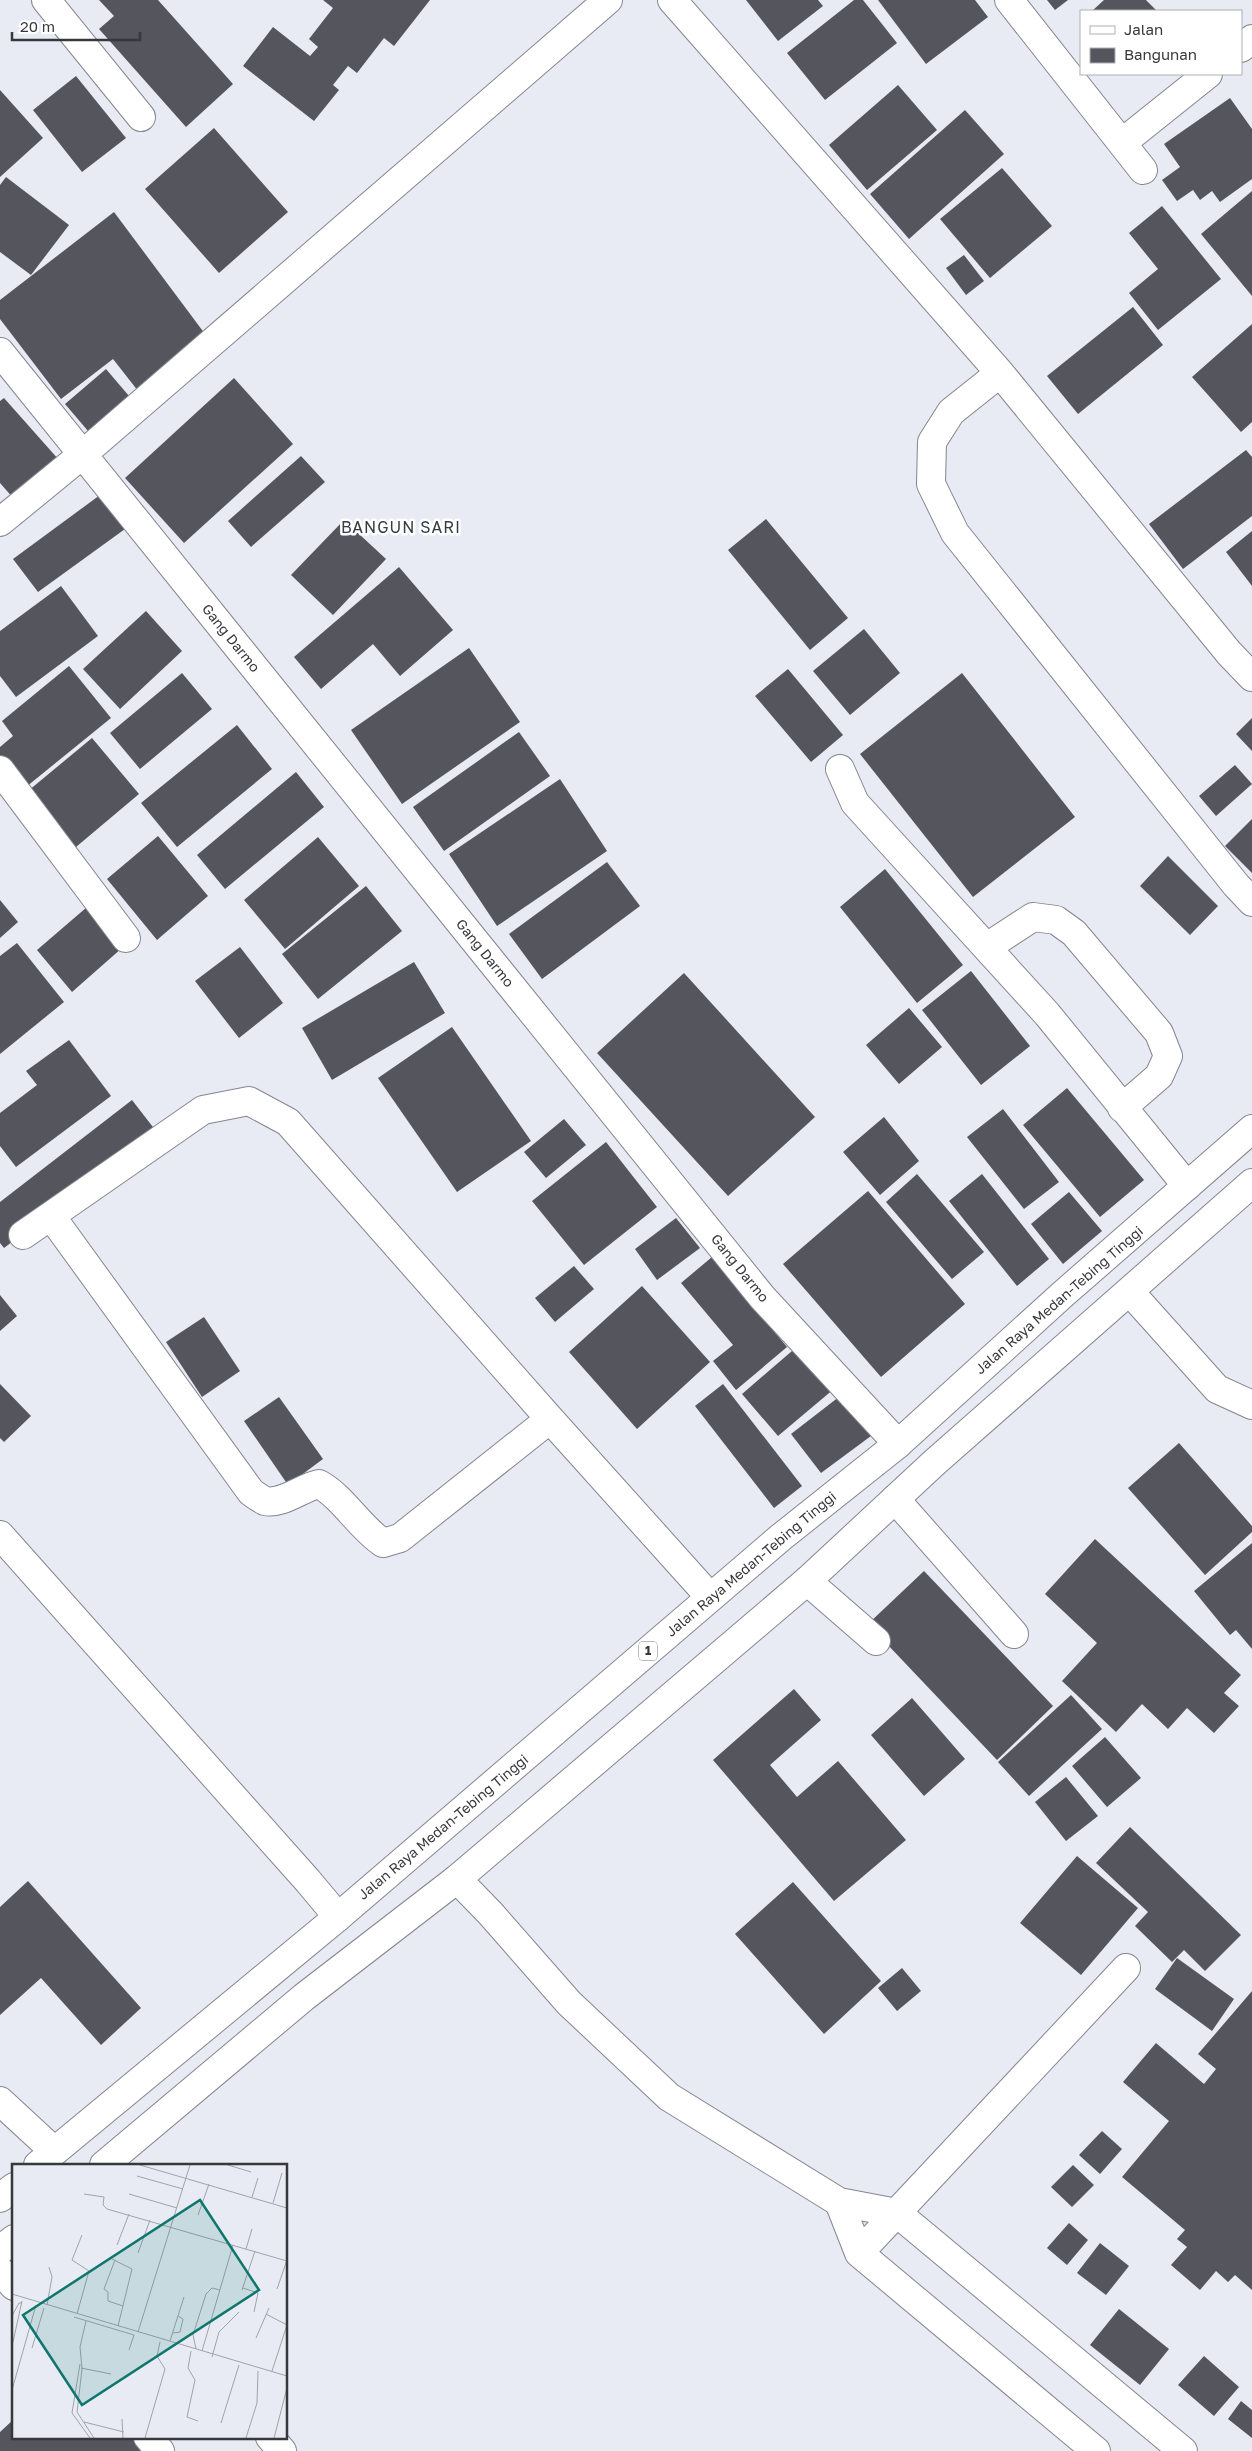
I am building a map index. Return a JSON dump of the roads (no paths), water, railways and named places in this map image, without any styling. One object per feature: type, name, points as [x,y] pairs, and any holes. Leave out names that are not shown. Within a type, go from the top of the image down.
[{"type":"main road","points":[[46,0],[141,118]]},
{"type":"main road","points":[[0,522],[83,454],[608,0]]},
{"type":"main road","points":[[672,0],[1000,373],[1223,645],[1252,677]]},
{"type":"main road","points":[[1009,0],[1123,142],[1143,170]]},
{"type":"main road","points":[[1242,47],[1252,38]]},
{"type":"main road","points":[[1123,142],[1207,75]]},
{"type":"main road","name":"Gang Darmo","points":[[0,352],[762,1297],[898,1444]]},
{"type":"main road","points":[[1000,373],[951,412],[932,442],[931,484],[955,533],[1236,885],[1252,902]]},
{"type":"main road","points":[[840,769],[855,803],[1047,1014],[1187,1186]]},
{"type":"main road","points":[[0,770],[126,938]]},
{"type":"main road","points":[[987,948],[1033,917],[1056,920],[1074,933],[1159,1033],[1168,1056],[1159,1076],[1122,1108]]},
{"type":"main road","points":[[23,1235],[203,1110],[249,1101],[288,1122],[710,1597]]},
{"type":"main road","name":"Jalan Raya Medan-Tebing Tinggi","points":[[46,2157],[338,1917],[710,1597],[898,1444],[1062,1294],[1252,1129]]},
{"type":"main road","points":[[105,2164],[304,1997],[457,1879],[807,1581],[895,1499],[1252,1183]]},
{"type":"main road","points":[[52,1216],[251,1492],[266,1501],[283,1499],[307,1486],[319,1484],[328,1489],[368,1532],[383,1542],[400,1538],[550,1419]]},
{"type":"main road","points":[[1130,1292],[1217,1389],[1252,1405]]},
{"type":"main road","points":[[895,1499],[1014,1634]]},
{"type":"main road","points":[[0,1535],[302,1874],[338,1917]]},
{"type":"main road","points":[[807,1581],[876,1641]]},
{"type":"main road","points":[[457,1879],[491,1914],[569,2004],[669,2097],[839,2202],[897,2213],[1183,2451]]},
{"type":"main road","points":[[860,2252],[1126,1968]]},
{"type":"main road","points":[[0,2101],[46,2157]]},
{"type":"main road","points":[[0,2198],[12,2189]]},
{"type":"main road","points":[[839,2202],[860,2252],[1096,2451]]},
{"type":"main road","points":[[0,2250],[12,2241]]},
{"type":"main road","points":[[0,2271],[12,2284]]},
{"type":"main road","points":[[149,2438],[160,2451]]},
{"type":"main road","points":[[271,2438],[282,2451]]},
{"type":"district","name":"BANGUN SARI","points":[[401,527]]}]
